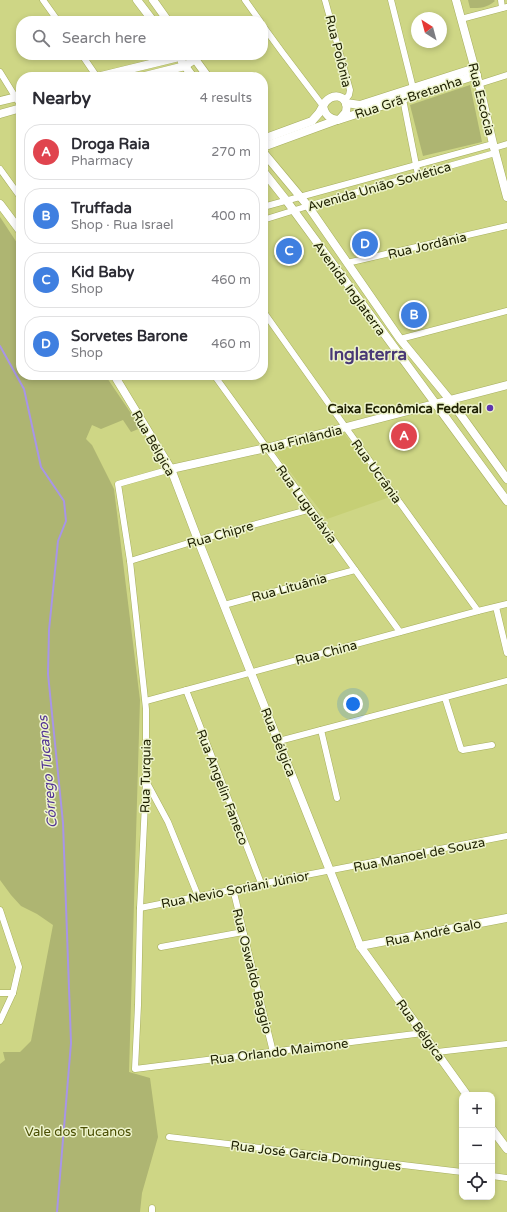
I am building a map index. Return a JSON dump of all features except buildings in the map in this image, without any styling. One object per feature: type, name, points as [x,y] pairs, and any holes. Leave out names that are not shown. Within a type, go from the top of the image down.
[{"type":"street","points":[[44,0],[55,16]]},
{"type":"street","points":[[137,0],[148,16]]},
{"type":"street","points":[[153,0],[164,16]]},
{"type":"street","points":[[245,0],[256,16]]},
{"type":"street","name":"Rua Polônia","points":[[325,0],[350,90],[345,102]]},
{"type":"street","points":[[392,0],[413,88]]},
{"type":"street","name":"Rua Escócia","points":[[456,0],[476,72],[507,197]]},
{"type":"street","points":[[461,19],[505,8],[501,0]]},
{"type":"street","points":[[268,33],[323,106],[326,116],[332,119],[339,119],[346,112],[345,102],[338,96],[334,96],[326,100],[323,106],[319,114],[312,121],[268,137]]},
{"type":"street","points":[[85,60],[94,72]]},
{"type":"street","points":[[117,72],[163,60]]},
{"type":"street","points":[[181,60],[189,72]]},
{"type":"street","points":[[161,72],[185,66],[190,60]]},
{"type":"street","points":[[195,60],[204,72]]},
{"type":"street","points":[[0,72],[16,94]]},
{"type":"street","name":"Rua Grã-Bretanha","points":[[345,102],[360,105],[413,88],[476,72]]},
{"type":"street","name":"Rua Grã-Bretanha","points":[[268,145],[476,72]]},
{"type":"street","points":[[479,84],[507,75]]},
{"type":"street","points":[[0,101],[16,97]]},
{"type":"street","points":[[402,99],[418,175]]},
{"type":"street","points":[[0,114],[16,109]]},
{"type":"street","points":[[494,148],[507,144]]},
{"type":"street","name":"Avenida União Soviética","points":[[268,205],[416,164],[494,148]]},
{"type":"street","name":"Avenida União Soviética","points":[[268,218],[418,175],[494,148]]},
{"type":"street","name":"Avenida Inglaterra","points":[[268,158],[308,206],[400,339],[450,400],[507,479]]},
{"type":"street","points":[[0,170],[16,191]]},
{"type":"street","name":"Avenida Inglaterra","points":[[268,177],[507,501]]},
{"type":"street","points":[[0,204],[16,225]]},
{"type":"street","name":"Rua Jordânia","points":[[347,263],[507,226]]},
{"type":"street","points":[[364,307],[372,300]]},
{"type":"street","points":[[371,317],[379,310]]},
{"type":"street","points":[[400,339],[507,311]]},
{"type":"street","name":"Rua Ucrânia","points":[[268,318],[478,611]]},
{"type":"street","name":"Rua Bélgica","points":[[117,380],[171,468],[198,540],[360,946],[465,1092]]},
{"type":"street","name":"Rua Luguslávia","points":[[218,380],[400,632]]},
{"type":"street","name":"Rua Finlândia","points":[[118,484],[171,468],[266,448],[346,428],[507,384]]},
{"type":"street","name":"Rua Turquia","points":[[118,484],[130,561],[146,701],[146,782],[135,1069]]},
{"type":"street","name":"Rua Chipre","points":[[130,561],[198,540],[311,509]]},
{"type":"street","name":"Rua Lituânia","points":[[224,605],[355,570]]},
{"type":"street","name":"Rua China","points":[[146,701],[507,604]]},
{"type":"street","points":[[496,607],[507,652]]},
{"type":"street","points":[[278,741],[507,682]]},
{"type":"street","name":"Rua Angelin Faneco","points":[[186,690],[261,883]]},
{"type":"street","points":[[445,698],[460,749],[463,750],[492,745]]},
{"type":"street","points":[[321,730],[337,798]]},
{"type":"street","points":[[146,782],[168,822],[198,896]]},
{"type":"street","name":"Rua Manoel de Souza","points":[[330,871],[507,836]]},
{"type":"street","name":"Rua Nevio Soriani Júnior","points":[[140,908],[261,883],[330,871]]},
{"type":"street","name":"Rua Oswaldo Baggio","points":[[233,889],[273,1052]]},
{"type":"street","points":[[0,910],[19,967],[13,993],[0,1021]]},
{"type":"street","name":"Rua André Galo","points":[[360,946],[507,918]]},
{"type":"street","points":[[161,947],[243,932]]},
{"type":"street","points":[[0,993],[13,993]]},
{"type":"street","name":"Rua Orlando Maimone","points":[[135,1069],[423,1033]]},
{"type":"street","points":[[437,1052],[507,1044]]},
{"type":"street","points":[[495,1133],[507,1149]]},
{"type":"street","name":"Rua José Garcia Domingues","points":[[169,1137],[459,1172]]},
{"type":"street","points":[[495,1176],[507,1178]]},
{"type":"shaded area","points":[[344,433],[390,497],[327,519],[274,451]]},
{"type":"green space","points":[[468,0],[495,1],[483,7],[470,8]]},
{"type":"green space","points":[[470,85],[482,142],[423,156],[410,105]]},
{"type":"green space","name":"Vale dos Tucanos","points":[[0,217],[16,241],[16,380],[108,380],[141,428],[131,432],[123,420],[101,429],[92,425],[86,439],[92,445],[114,489],[140,700],[129,1072],[150,1078],[158,1137],[142,1193],[140,1212],[0,1212],[0,1064],[5,1060],[3,1052],[20,1052],[31,1041],[53,925],[37,914],[21,906],[0,880]]},
{"type":"waterway","name":"Córrego Tucanos","points":[[0,346],[16,375]]},
{"type":"waterway","name":"Córrego Tucanos","points":[[19,380],[24,389],[41,467],[64,501],[66,521],[58,541],[49,630],[48,674],[63,823],[71,1043],[57,1212]]},
{"type":"place","name":"Sorvetes Barone","points":[[365,244]]},
{"type":"place","name":"Kid Baby","points":[[289,251]]},
{"type":"place","name":"Truffada","points":[[414,315]]},
{"type":"place","name":"Caixa Econômica Federal","points":[[490,408]]},
{"type":"place","name":"Droga Raia","points":[[404,436]]},
{"type":"district","name":"Inglaterra","points":[[368,354]]}]
